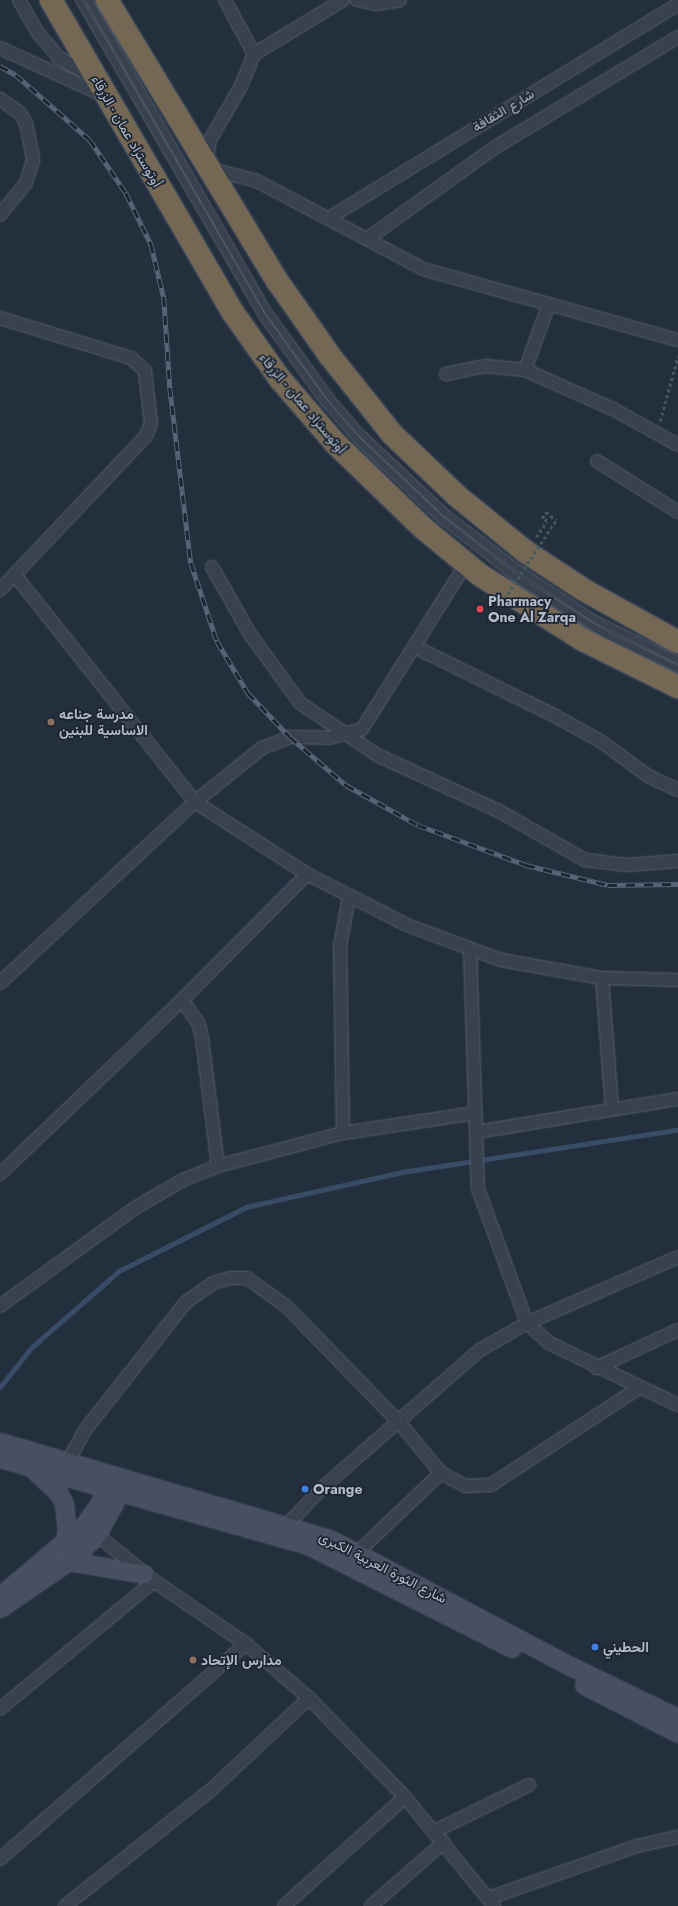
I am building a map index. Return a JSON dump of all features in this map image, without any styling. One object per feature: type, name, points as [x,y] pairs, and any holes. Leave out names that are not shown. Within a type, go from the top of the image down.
[{"type":"highway","name":"أوتوستراد عمان - الزرقاء","points":[[51,0],[213,280],[280,379],[365,474],[466,564],[585,641],[678,687]]},
{"type":"highway","points":[[107,0],[301,316],[360,396],[408,450],[457,496],[526,552],[584,590],[678,642]]},
{"type":"main road","name":"شارع الثورة العربية الكبرى","points":[[0,1442],[68,1461],[118,1483],[310,1546],[678,1733]]},
{"type":"main road","name":"شارع الثورة العربية الكبرى","points":[[0,1458],[29,1467],[118,1483],[288,1524],[358,1552],[570,1666],[678,1718]]},
{"type":"main road","points":[[29,1467],[58,1492],[64,1504],[67,1531],[66,1553]]},
{"type":"main road","points":[[0,1608],[91,1530],[118,1483]]},
{"type":"main road","points":[[0,1596],[66,1553],[149,1578]]},
{"type":"street","points":[[19,0],[58,57],[102,89]]},
{"type":"street","points":[[224,0],[254,54]]},
{"type":"street","points":[[343,0],[254,54],[243,82],[210,140],[206,162],[226,175],[257,181],[423,269],[678,340]]},
{"type":"street","points":[[357,0],[376,4],[400,0]]},
{"type":"street","name":"شارع الثقافة","points":[[329,218],[678,4]]},
{"type":"street","name":"شارع الثقافة","points":[[367,239],[494,148],[678,36]]},
{"type":"street","points":[[0,48],[102,89]]},
{"type":"street","points":[[0,99],[20,113],[26,123],[33,160],[26,183],[0,215]]},
{"type":"street","points":[[525,370],[549,304]]},
{"type":"street","points":[[0,318],[124,355],[136,362],[145,370],[151,424],[146,436],[0,590]]},
{"type":"street","points":[[446,374],[486,366],[525,370],[576,390],[678,445]]},
{"type":"street","points":[[597,461],[678,512]]},
{"type":"street","points":[[0,983],[195,802],[262,748],[276,741],[346,736],[368,723],[466,564]]},
{"type":"street","points":[[212,567],[250,634],[290,691],[310,712],[346,736],[410,773],[516,819],[585,860],[627,865],[678,861]]},
{"type":"street","points":[[15,575],[195,802],[307,874],[349,898],[470,950],[524,966],[602,978],[678,980]]},
{"type":"street","points":[[415,647],[557,717],[602,742],[648,776],[678,790]]},
{"type":"street","points":[[0,1174],[182,1000],[307,874]]},
{"type":"street","points":[[343,1133],[340,946],[349,898]]},
{"type":"street","points":[[470,950],[478,1188],[527,1323],[549,1343],[596,1368],[678,1405]]},
{"type":"street","points":[[602,978],[612,1107]]},
{"type":"street","points":[[182,1000],[199,1024],[218,1166]]},
{"type":"street","points":[[476,1132],[612,1107],[678,1099]]},
{"type":"street","points":[[0,1306],[135,1208],[183,1180],[218,1166],[343,1133],[475,1114]]},
{"type":"street","points":[[288,1524],[398,1421],[464,1362],[527,1323],[678,1257]]},
{"type":"street","points":[[68,1461],[85,1430],[186,1302],[213,1283],[230,1278],[247,1278],[287,1307],[398,1421],[441,1473],[465,1486],[491,1485],[640,1387]]},
{"type":"street","points":[[596,1368],[678,1330]]},
{"type":"street","points":[[358,1552],[441,1473]]},
{"type":"street","points":[[91,1530],[149,1578],[246,1644],[309,1698],[405,1797],[435,1831],[492,1902],[637,1846],[678,1837]]},
{"type":"street","points":[[0,1709],[149,1578]]},
{"type":"street","points":[[0,1859],[246,1644]]},
{"type":"street","points":[[65,1906],[211,1790],[309,1698]]},
{"type":"street","points":[[435,1831],[529,1785]]},
{"type":"street","points":[[284,1906],[405,1797]]},
{"type":"street","points":[[371,1906],[444,1842]]},
{"type":"lane","points":[[79,0],[262,316],[317,392],[359,442],[438,518],[521,582],[606,635],[678,669]]},
{"type":"lane","points":[[89,0],[268,311],[332,400],[360,432],[440,508],[516,567],[596,619],[678,660]]},
{"type":"path","points":[[657,433],[678,356]]},
{"type":"path","points":[[501,604],[556,520],[546,512],[542,518],[547,521]]},
{"type":"waterway","points":[[0,1387],[31,1348],[119,1271],[246,1207],[402,1172],[678,1130]]},
{"type":"railway","points":[[0,66],[16,75],[90,140],[126,193],[151,244],[164,298],[170,388],[191,563],[217,641],[248,693],[290,737],[346,785],[418,825],[526,865],[608,885],[678,884]]},
{"type":"place","name":"Pharmacy One Al Zarqa","points":[[480,609]]},
{"type":"place","name":"مدرسة جناعه الاساسية للبنين","points":[[51,722]]},
{"type":"place","name":"Orange","points":[[305,1489]]},
{"type":"place","name":"الحطيني","points":[[595,1647]]},
{"type":"place","name":"مدارس الإتحاد","points":[[193,1660]]}]
